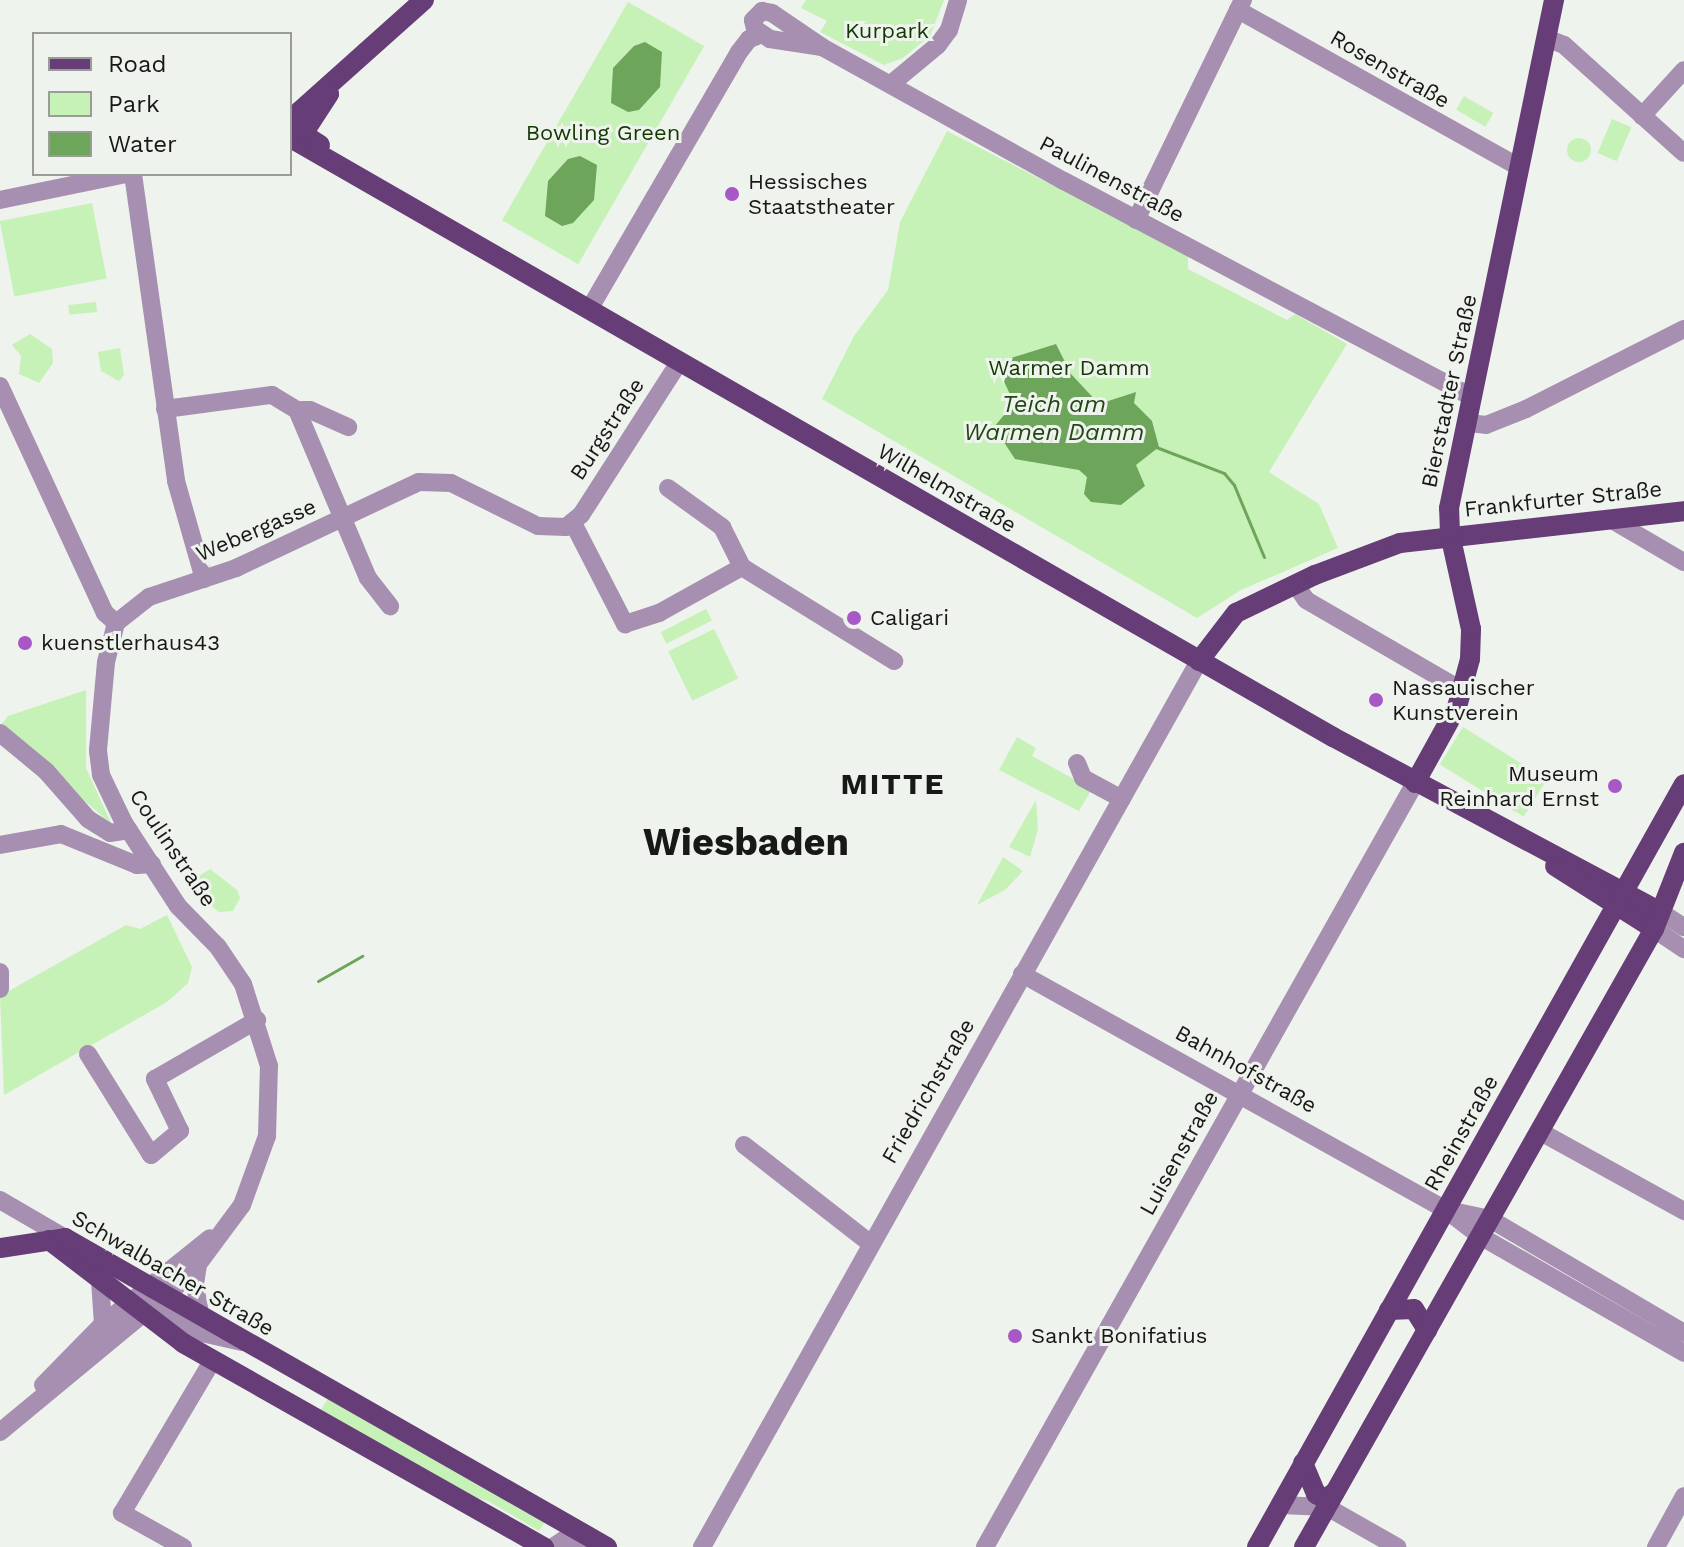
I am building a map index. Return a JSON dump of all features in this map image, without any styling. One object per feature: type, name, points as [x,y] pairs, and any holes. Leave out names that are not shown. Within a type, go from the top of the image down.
[{"type":"main road","points":[[295,130],[339,79],[424,0]]},
{"type":"main road","name":"Bierstadter Straße","points":[[1415,783],[1463,691],[1471,629],[1450,534],[1449,508],[1554,0]]},
{"type":"main road","name":"Wilhelmstraße","points":[[295,130],[365,179],[1199,661],[1656,920]]},
{"type":"main road","name":"Frankfurter Straße","points":[[1199,661],[1236,613],[1295,584],[1400,543],[1450,534],[1684,511]]},
{"type":"main road","name":"Rheinstraße","points":[[1257,1547],[1684,784]]},
{"type":"main road","points":[[1304,1547],[1656,920],[1684,853]]},
{"type":"main road","points":[[0,1248],[57,1242]]},
{"type":"main road","name":"Schwalbacher Straße","points":[[57,1242],[100,1281],[148,1302],[201,1319],[606,1546]]},
{"type":"main road","name":"Schwalbacher Straße","points":[[57,1242],[148,1302],[213,1360],[544,1547]]},
{"type":"main road","points":[[1389,1310],[1414,1309],[1427,1330]]},
{"type":"main road","points":[[323,1386],[333,1428]]},
{"type":"main road","points":[[1303,1463],[1316,1494],[1331,1500]]},
{"type":"street","points":[[891,84],[938,45],[949,30],[958,0]]},
{"type":"street","points":[[1136,220],[1240,5]]},
{"type":"street","name":"Rosenstraße","points":[[1240,5],[1519,167]]},
{"type":"street","name":"Paulinenstraße","points":[[590,308],[739,52],[749,39],[762,34],[753,20],[768,11],[822,47],[1136,220],[1472,397]]},
{"type":"street","points":[[1546,38],[1564,45],[1684,153]]},
{"type":"street","points":[[1642,116],[1684,70]]},
{"type":"street","points":[[0,200],[116,176]]},
{"type":"street","points":[[133,176],[180,500],[204,579]]},
{"type":"street","points":[[1468,423],[1486,425],[1526,409],[1684,329]]},
{"type":"street","name":"Burgstraße","points":[[573,523],[680,361]]},
{"type":"street","points":[[0,386],[105,613],[116,623]]},
{"type":"street","points":[[165,409],[265,395],[297,410],[310,410],[348,427]]},
{"type":"street","points":[[297,410],[368,578],[390,606]]},
{"type":"street","name":"Webergasse","points":[[116,623],[149,597],[204,579],[419,482],[451,483],[546,529],[573,523]]},
{"type":"street","points":[[668,488],[722,527],[742,567],[894,661]]},
{"type":"street","points":[[1612,520],[1684,562]]},
{"type":"street","points":[[573,523],[625,624],[659,613],[742,567]]},
{"type":"street","points":[[1295,584],[1306,600],[1463,691]]},
{"type":"street","name":"Coulinstraße","points":[[116,623],[106,662],[99,765],[129,830],[184,914],[226,957],[257,1020],[269,1066],[269,1123],[256,1176],[233,1218],[198,1265],[148,1302]]},
{"type":"street","name":"Friedrichstraße","points":[[702,1547],[1199,661]]},
{"type":"street","points":[[0,733],[46,771],[88,819],[110,833],[129,830]]},
{"type":"street","points":[[1077,763],[1083,778],[1122,799]]},
{"type":"street","name":"Luisenstraße","points":[[985,1547],[1415,783]]},
{"type":"street","points":[[0,845],[49,833],[75,838],[137,865],[152,864]]},
{"type":"street","points":[[1656,920],[1684,927]]},
{"type":"street","points":[[1656,920],[1684,949]]},
{"type":"street","name":"Bahnhofstraße","points":[[1022,974],[1445,1209],[1485,1227],[1684,1333]]},
{"type":"street","points":[[88,1054],[151,1155],[180,1131],[155,1079],[257,1020]]},
{"type":"street","points":[[1539,1131],[1684,1211]]},
{"type":"street","points":[[744,1145],[870,1243]]},
{"type":"street","name":"Schwalbacher Straße","points":[[0,1200],[57,1242]]},
{"type":"street","name":"Coulinstraße","points":[[148,1302],[233,1218]]},
{"type":"street","name":"Bahnhofstraße","points":[[1485,1227],[1684,1353]]},
{"type":"street","points":[[198,1265],[195,1285],[201,1319]]},
{"type":"street","points":[[100,1281],[103,1324]]},
{"type":"street","points":[[0,1432],[103,1324],[148,1302]]},
{"type":"street","points":[[148,1302],[193,1331],[242,1342]]},
{"type":"street","points":[[0,1432],[148,1302]]},
{"type":"street","points":[[183,1547],[122,1513],[213,1360]]},
{"type":"street","points":[[1656,1547],[1684,1496]]},
{"type":"street","points":[[1280,1505],[1331,1500],[1397,1547]]},
{"type":"street","points":[[553,1547],[570,1539],[606,1546]]},
{"type":"green space","name":"Kurpark","points":[[806,0],[944,0],[930,36],[903,58],[884,65],[820,32],[827,21],[801,8]]},
{"type":"green space","name":"Bowling Green","points":[[628,2],[704,46],[578,264],[502,220]]},
{"type":"green space","points":[[1464,96],[1493,113],[1485,127],[1456,110]]},
{"type":"green space","points":[[1612,119],[1631,127],[1617,161],[1598,153]]},
{"type":"green space","name":"Warmer Damm","points":[[947,131],[1188,255],[1188,269],[1287,320],[1295,314],[1347,344],[1269,472],[1319,504],[1338,548],[1241,590],[1197,618],[822,399],[854,336],[888,290],[900,222]]},
{"type":"green space","points":[[1579,138],[1587,142],[1591,150],[1587,158],[1579,162],[1571,158],[1567,150],[1571,142]]},
{"type":"green space","points":[[92,203],[107,279],[14,297],[0,221]]},
{"type":"green space","points":[[96,302],[97,312],[69,315],[68,305]]},
{"type":"green space","points":[[30,334],[52,349],[53,363],[39,383],[19,374],[21,356],[12,345]]},
{"type":"green space","points":[[120,348],[124,375],[119,381],[101,371],[98,352]]},
{"type":"green space","points":[[706,609],[712,621],[666,644],[661,632]]},
{"type":"green space","points":[[714,629],[738,678],[692,701],[668,651]]},
{"type":"green space","points":[[86,690],[86,768],[112,825],[0,726],[8,716]]},
{"type":"green space","points":[[1463,727],[1547,779],[1524,817],[1440,764]]},
{"type":"green space","points":[[1017,737],[1036,748],[1032,756],[1092,789],[1079,811],[999,770]]},
{"type":"green space","points":[[1036,800],[1038,829],[1030,857],[1009,847]]},
{"type":"green space","points":[[1003,857],[1023,871],[1005,890],[977,905]]},
{"type":"green space","points":[[210,869],[237,890],[240,898],[233,911],[219,912],[190,888],[189,882]]},
{"type":"green space","points":[[167,915],[192,967],[188,983],[167,1002],[4,1095],[0,996],[126,925],[140,929]]},
{"type":"green space","points":[[328,1398],[546,1520],[539,1531],[488,1501],[459,1493],[319,1413]]},
{"type":"water","points":[[645,42],[662,52],[660,87],[639,110],[628,112],[611,103],[613,68],[634,46]]},
{"type":"water","points":[[580,156],[597,165],[594,200],[573,223],[562,226],[545,216],[548,181],[568,159]]},
{"type":"water","name":"Teich am Warmen Damm","points":[[1056,344],[1071,374],[1099,404],[1136,392],[1134,403],[1152,421],[1159,447],[1136,465],[1145,486],[1121,505],[1091,502],[1084,494],[1087,477],[1079,470],[1015,459],[994,427],[1014,403],[1001,375],[1003,366],[1011,358]]},
{"type":"waterway","points":[[1156,447],[1224,473],[1234,485],[1264,557]]},
{"type":"waterway","points":[[318,981],[362,956]]},
{"type":"place","name":"Hessisches Staatstheater","points":[[732,194]]},
{"type":"place","name":"Caligari","points":[[854,618]]},
{"type":"place","name":"kuenstlerhaus43","points":[[25,643]]},
{"type":"place","name":"Nassauischer Kunstverein","points":[[1376,700]]},
{"type":"place","name":"Museum Reinhard Ernst","points":[[1615,786]]},
{"type":"place","name":"Sankt Bonifatius","points":[[1015,1336]]},
{"type":"district","name":"MITTE","points":[[893,784]]},
{"type":"district","name":"Wiesbaden","points":[[746,843]]}]
